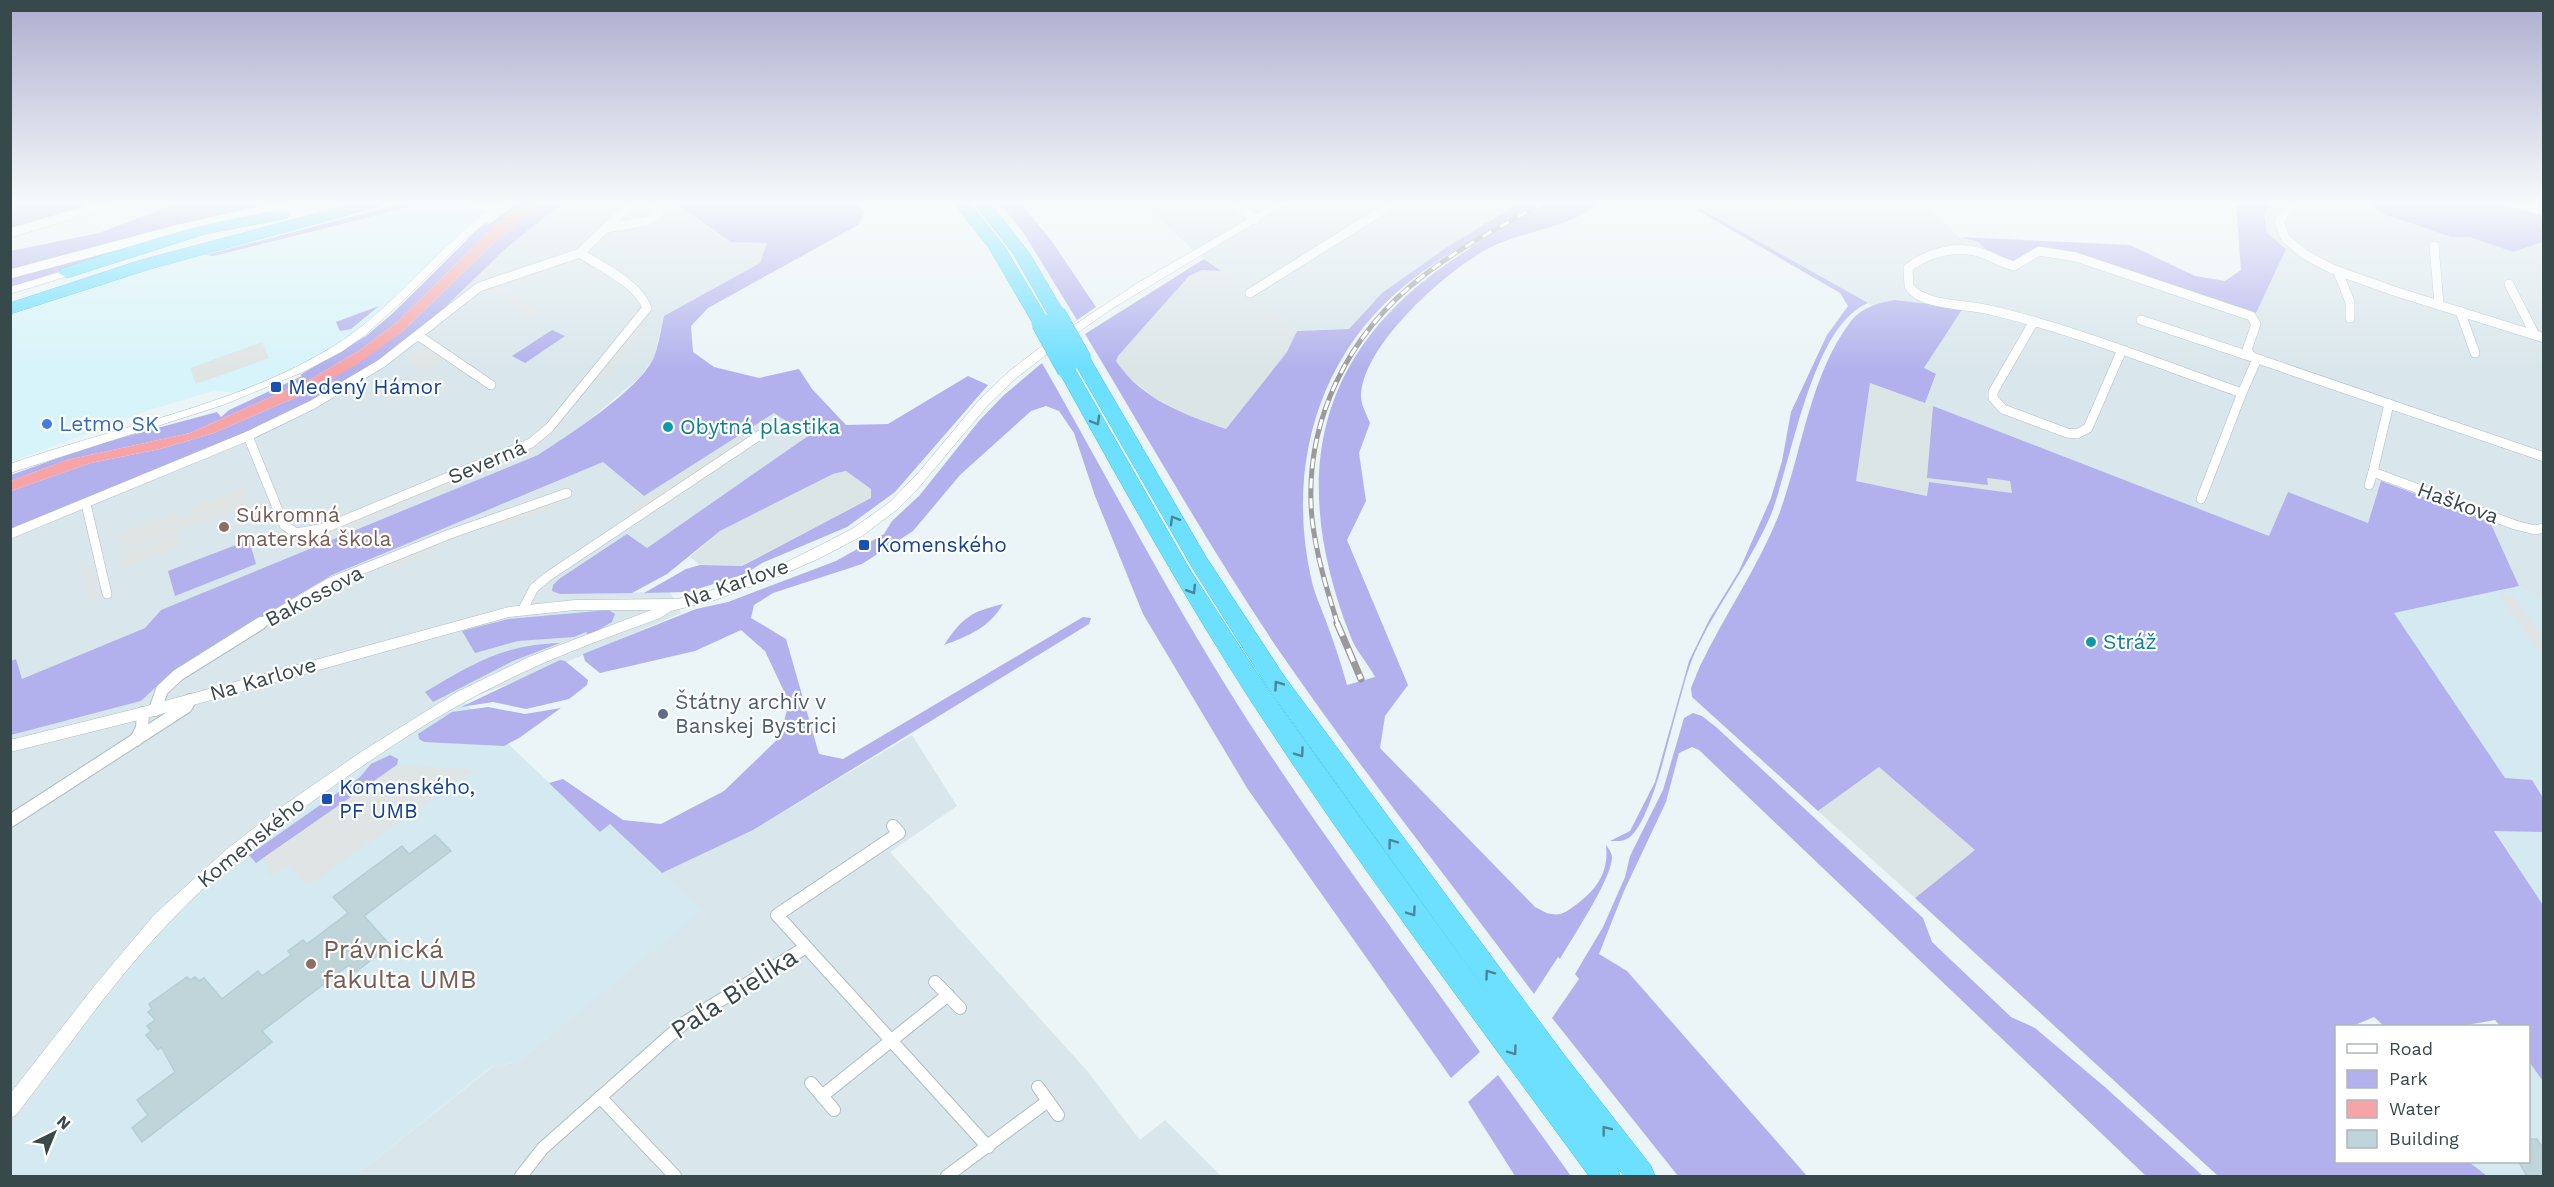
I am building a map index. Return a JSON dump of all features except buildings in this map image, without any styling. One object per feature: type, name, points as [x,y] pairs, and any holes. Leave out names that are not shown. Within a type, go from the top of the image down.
[{"type":"highway","points":[[67,273],[112,258]]},
{"type":"highway","points":[[10,301],[144,258]]},
{"type":"highway","points":[[10,309],[167,258]]},
{"type":"highway","points":[[1004,258],[1048,318]]},
{"type":"highway","points":[[1024,258],[1048,318],[1183,574],[1260,696],[1422,926],[1604,1176]]},
{"type":"highway","points":[[1074,365],[1276,682],[1549,1055],[1641,1176]]},
{"type":"street","points":[[10,274],[68,258]]},
{"type":"street","points":[[10,469],[93,441],[220,403],[314,362],[375,322],[444,258]]},
{"type":"street","points":[[10,534],[248,436],[349,384],[419,336],[479,287],[564,258]]},
{"type":"street","name":"Severná","points":[[248,436],[284,525],[296,533],[325,528],[531,443],[549,428],[647,308],[646,302],[639,293],[588,258]]},
{"type":"street","name":"Na Karlove","points":[[10,746],[153,711],[412,637],[523,609],[560,605],[668,606],[750,582],[789,567],[874,521],[911,489],[972,414],[1012,376],[1131,294],[1191,258]]},
{"type":"street","points":[[1250,293],[1305,258]]},
{"type":"street","points":[[1922,258],[1908,268],[1908,285],[1915,294],[1922,298],[1988,309],[2034,321],[2242,393]]},
{"type":"street","points":[[1994,258],[2014,266],[2027,258]]},
{"type":"street","points":[[2077,258],[2251,316],[2256,324],[2247,350],[2255,358]]},
{"type":"street","points":[[2315,258],[2338,272],[2539,337]]},
{"type":"street","points":[[2435,258],[2439,304]]},
{"type":"street","points":[[2338,272],[2350,302],[2350,318]]},
{"type":"street","points":[[10,291],[67,273]]},
{"type":"street","points":[[2509,284],[2539,337]]},
{"type":"street","points":[[2460,311],[2475,353]]},
{"type":"street","points":[[2141,320],[2544,457]]},
{"type":"street","points":[[2034,321],[1993,392],[1993,398],[2003,409],[2067,433],[2077,434],[2088,428],[2121,352]]},
{"type":"street","points":[[419,336],[491,385]]},
{"type":"street","points":[[2201,499],[2255,358]]},
{"type":"street","points":[[2369,484],[2389,404]]},
{"type":"street","points":[[523,609],[534,588],[547,578],[760,435]]},
{"type":"street","name":"Haškova","points":[[2373,472],[2515,525],[2535,530],[2544,528]]},
{"type":"street","name":"Bakossova","points":[[136,740],[162,690],[178,675],[203,657],[323,586],[450,534],[567,493]]},
{"type":"street","points":[[86,504],[107,594]]},
{"type":"street","points":[[623,626],[628,604]]},
{"type":"street","name":"Komenského","points":[[10,1109],[133,950],[188,893],[260,833],[350,767],[451,703],[511,672],[655,614],[668,606]]},
{"type":"street","points":[[10,821],[155,728],[186,707],[190,700]]},
{"type":"street","name":"Bakossova","points":[[153,711],[159,723],[155,728]]},
{"type":"street","name":"Paľa Bielika","points":[[521,1176],[532,1159],[684,1023],[806,947],[777,915],[899,833],[893,826]]},
{"type":"street","points":[[806,947],[988,1147]]},
{"type":"street","points":[[935,982],[960,1008]]},
{"type":"street","points":[[822,1096],[948,995]]},
{"type":"street","points":[[811,1083],[834,1110]]},
{"type":"street","points":[[1038,1087],[1058,1115]]},
{"type":"street","points":[[600,1097],[675,1176]]},
{"type":"street","points":[[947,1176],[1048,1101]]},
{"type":"shaded area","points":[[187,258],[445,258],[376,325],[322,360],[248,393],[213,391],[143,412],[11,462],[11,315]]},
{"type":"shaded area","points":[[495,258],[762,258],[760,263],[664,316],[654,358],[639,378],[588,421],[538,455],[161,610],[145,628],[21,680],[16,659],[11,661],[11,530],[244,434],[462,291]]},
{"type":"shaded area","points":[[1204,258],[1431,258],[1382,293],[1349,329],[1297,331]]},
{"type":"shaded area","points":[[1788,258],[2003,258],[2015,262],[2020,258],[2085,258],[2256,313],[2282,258],[2543,258],[2543,600],[2519,586],[2490,522],[2381,481],[2368,523],[2288,492],[2269,537],[1925,403],[1936,375],[1924,369],[1962,308],[1895,300],[1873,306]]},
{"type":"shaded area","points":[[1202,270],[1221,271],[1297,331],[1287,352],[1226,429],[1181,413],[1152,396],[1126,375],[1116,361],[1189,276]]},
{"type":"shaded area","points":[[492,284],[541,314],[535,318],[486,287]]},
{"type":"shaded area","points":[[638,326],[646,327],[603,381],[595,379]]},
{"type":"shaded area","points":[[262,342],[269,358],[196,384],[190,368]]},
{"type":"shaded area","points":[[426,346],[446,359],[425,371],[406,357]]},
{"type":"shaded area","points":[[1870,383],[1933,406],[1928,478],[1988,484],[1986,478],[2010,481],[2012,493],[1929,482],[1928,496],[1855,481]]},
{"type":"shaded area","points":[[774,413],[808,436],[647,548],[560,594],[670,592],[681,613],[560,665],[463,701],[361,769],[260,841],[192,896],[110,992],[11,1128],[11,735],[141,701],[168,676],[203,652],[332,575],[603,462],[644,496]]},
{"type":"shaded area","points":[[750,430],[755,433],[633,515],[628,511]]},
{"type":"shaded area","points":[[531,448],[534,453],[321,539],[319,533]]},
{"type":"shaded area","points":[[846,471],[871,489],[871,498],[741,566],[700,565],[690,557],[720,531],[833,474]]},
{"type":"shaded area","points":[[242,487],[248,505],[123,552],[119,533],[178,511],[180,517],[191,512],[190,507]]},
{"type":"shaded area","points":[[556,500],[561,504],[501,528],[494,523]]},
{"type":"shaded area","points":[[178,533],[181,545],[122,568],[119,555]]},
{"type":"shaded area","points":[[447,539],[452,544],[391,570],[385,565]]},
{"type":"shaded area","points":[[92,564],[100,598],[89,602],[81,568]]},
{"type":"shaded area","points":[[2519,586],[2543,600],[2543,905],[2494,830],[2540,831],[2394,613]]},
{"type":"shaded area","points":[[327,589],[331,594],[272,628],[264,625]]},
{"type":"shaded area","points":[[2512,595],[2543,636],[2543,656],[2499,596]]},
{"type":"shaded area","points":[[463,701],[600,831],[610,824],[702,911],[518,1062],[491,1067],[355,1176],[11,1176],[11,1128],[110,992],[192,896],[260,841],[361,769]]},
{"type":"shaded area","points":[[912,735],[957,806],[890,852],[1088,1072],[1140,1140],[1165,1120],[1221,1176],[355,1176],[492,1067],[518,1062],[701,911],[662,873],[753,830]]},
{"type":"shaded area","points":[[397,765],[473,770],[307,886],[288,865],[271,876],[267,871],[270,868],[262,859]]},
{"type":"shaded area","points":[[1879,767],[1976,850],[1915,898],[1818,811]]},
{"type":"shaded area","points":[[2530,1063],[2543,1081],[2543,1176],[2487,1176],[2470,1163],[2530,1163]]},
{"type":"green space","points":[[11,258],[96,258],[11,288]]},
{"type":"green space","points":[[448,258],[462,258],[396,323],[360,350],[311,379],[190,433],[67,460],[11,481],[11,475],[94,445],[217,412],[221,417],[229,410],[302,376],[300,375],[366,336],[392,314]]},
{"type":"green space","points":[[477,258],[495,258],[437,315],[354,379],[244,434],[11,530],[11,491],[91,463],[160,449],[214,433],[315,389],[402,332]]},
{"type":"green space","points":[[762,258],[798,258],[708,308],[691,326],[693,352],[714,367],[759,378],[799,369],[812,389],[846,425],[888,424],[968,376],[988,385],[895,492],[847,527],[762,563],[745,574],[688,592],[644,593],[686,569],[700,565],[742,566],[871,498],[871,489],[846,471],[833,474],[720,531],[667,574],[632,593],[560,594],[552,591],[553,585],[559,579],[627,534],[647,548],[808,436],[774,413],[644,496],[603,462],[332,575],[203,652],[168,676],[141,701],[11,735],[11,661],[16,659],[22,679],[145,628],[161,610],[538,455],[602,411],[646,370],[659,342],[664,316],[760,263]]},
{"type":"green space","points":[[1039,258],[1063,258],[1096,307],[1077,320]]},
{"type":"green space","points":[[1431,258],[1442,258],[1396,293],[1368,322],[1345,354],[1327,388],[1314,424],[1306,461],[1303,499],[1305,539],[1312,584],[1347,685],[1375,677],[1350,635],[1332,579],[1321,526],[1319,475],[1326,427],[1342,381],[1368,338],[1404,298],[1451,261],[1455,258],[1472,258],[1430,291],[1390,333],[1375,355],[1365,377],[1361,400],[1370,423],[1359,453],[1366,501],[1347,540],[1408,685],[1385,716],[1380,748],[1535,907],[1545,912],[1562,913],[1584,898],[1596,886],[1603,872],[1606,864],[1606,845],[1611,853],[1610,868],[1598,894],[1560,959],[1558,957],[1534,994],[1282,655],[1206,536],[1085,334],[1204,259],[1221,271],[1202,270],[1189,276],[1116,361],[1138,386],[1151,396],[1195,418],[1226,429],[1287,352],[1297,331],[1349,329],[1382,293]]},
{"type":"green space","points":[[1780,258],[1789,258],[1868,303],[1848,317],[1832,339],[1818,367],[1806,398],[1770,517],[1708,627],[1690,665],[1658,780],[1645,814],[1629,838],[1610,841],[1630,831],[1655,782],[1689,661],[1709,620],[1739,571],[1771,498],[1782,461],[1791,412],[1827,335],[1848,306],[1840,293]]},
{"type":"green space","points":[[2003,258],[2020,258],[2015,262]]},
{"type":"green space","points":[[2085,258],[2158,258],[2195,276],[2225,281],[2241,270],[2240,258],[2282,258],[2256,313]]},
{"type":"green space","points":[[1895,300],[1963,308],[1924,368],[1936,374],[1925,403],[1870,383],[1856,481],[1927,496],[1929,482],[2012,493],[2010,481],[1987,478],[1988,485],[1927,478],[1933,406],[2269,536],[2288,492],[2368,523],[2381,481],[2490,522],[2519,586],[2394,613],[2505,778],[2532,780],[2543,798],[2543,832],[2494,831],[2543,905],[2543,1081],[2530,1063],[2530,1025],[2499,1025],[2495,1020],[2467,1025],[2383,1025],[2374,1017],[2355,1025],[2335,1025],[2335,1163],[2470,1163],[2487,1176],[2218,1176],[1915,898],[1975,850],[1879,767],[1818,811],[1692,697],[1691,688],[1700,666],[1778,517],[1825,366],[1851,321],[1860,312],[1877,304]]},
{"type":"green space","points":[[379,306],[351,329],[340,331],[336,322]]},
{"type":"green space","points":[[552,330],[565,336],[525,363],[512,356]]},
{"type":"green space","points":[[1042,363],[1226,686],[1318,825],[1480,1052],[1451,1078],[1247,788],[1143,614],[1095,496],[1074,433],[1059,411],[1046,406],[1031,411],[960,475],[913,531],[862,564],[773,593],[754,605],[751,618],[786,639],[819,754],[843,759],[1083,617],[1091,618],[1089,624],[753,830],[662,873],[610,824],[600,832],[549,783],[563,779],[623,820],[661,824],[724,791],[780,737],[789,702],[765,651],[741,630],[695,651],[600,673],[585,661],[583,654],[696,609],[728,602],[836,561],[884,534],[892,521],[919,496],[979,421],[1003,396]]},
{"type":"green space","points":[[249,540],[256,564],[175,596],[168,571]]},
{"type":"green space","points":[[1003,604],[985,625],[944,645],[956,628],[968,617]]},
{"type":"green space","points":[[609,610],[615,614],[612,622],[588,636],[586,632],[574,637],[518,641],[475,653],[462,631],[508,619]]},
{"type":"green space","points":[[560,643],[513,661],[433,702],[425,692],[489,657],[521,647]]},
{"type":"green space","points":[[560,660],[565,661],[588,680],[587,685],[569,699],[526,709],[493,702],[461,707]]},
{"type":"green space","points":[[488,707],[525,714],[561,708],[504,746],[424,742],[419,739],[418,734],[452,712]]},
{"type":"green space","points":[[1693,713],[1702,716],[1716,727],[1923,918],[1932,942],[2011,1017],[2035,1028],[2106,1088],[2203,1176],[2146,1176],[1699,750],[1692,747],[1679,753],[1666,802],[1624,891],[1599,954],[1627,971],[1807,1176],[1678,1176],[1552,1018],[1579,979],[1575,974],[1603,927],[1625,877],[1630,856],[1663,790],[1684,718]]},
{"type":"green space","points":[[390,755],[398,759],[397,765],[256,863],[249,855],[360,777],[371,764]]},
{"type":"green space","points":[[1498,1075],[1571,1176],[1515,1176],[1468,1102]]},
{"type":"water","points":[[462,258],[477,258],[402,332],[359,363],[315,389],[214,433],[160,449],[91,463],[11,491],[11,481],[67,460],[190,433],[311,379],[360,350],[396,323]]},
{"type":"railway","points":[[1338,625],[1316,545],[1312,518],[1311,483],[1315,448],[1323,415],[1336,383],[1373,324],[1396,299],[1447,258]]},
{"type":"railway","points":[[1337,623],[1361,679]]},
{"type":"place","name":"Medený Hámor","points":[[276,387]]},
{"type":"place","name":"Letmo SK","points":[[47,424]]},
{"type":"place","name":"Obytná plastika","points":[[668,427]]},
{"type":"place","name":"Súkromná materská škola","points":[[224,527]]},
{"type":"place","name":"Komenského","points":[[864,545]]},
{"type":"place","name":"Stráž","points":[[2091,642]]},
{"type":"place","name":"Štátny archív v Banskej Bystrici","points":[[663,714]]},
{"type":"place","name":"Komenského, PF UMB","points":[[327,799]]},
{"type":"place","name":"Právnická fakulta UMB","points":[[311,964]]}]
